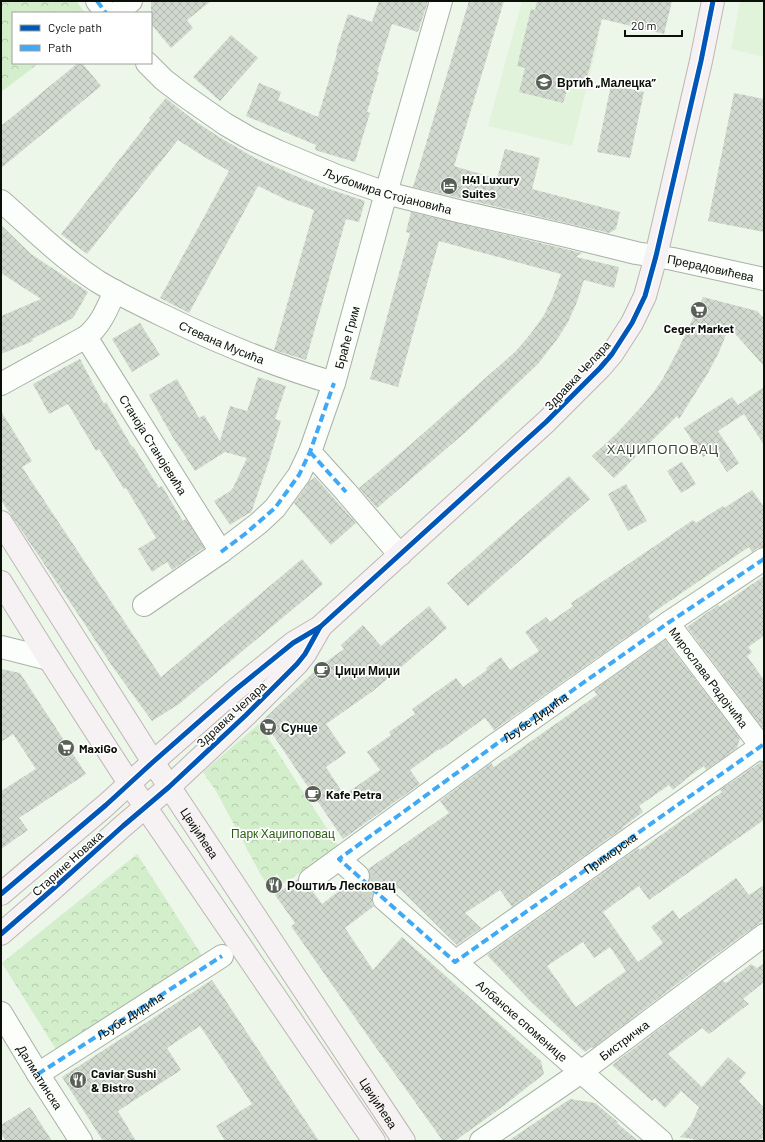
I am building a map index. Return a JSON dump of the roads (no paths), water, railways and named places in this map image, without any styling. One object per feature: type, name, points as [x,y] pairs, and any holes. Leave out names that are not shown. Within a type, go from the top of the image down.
[{"type":"main road","name":"Здравка Челара","points":[[129,783],[235,690],[293,643],[320,627],[546,422],[612,354],[632,323],[645,296],[656,256],[701,62],[713,1]]},
{"type":"main road","name":"Цвијићева","points":[[1,522],[169,787],[404,1141]]},
{"type":"main road","points":[[1,582],[129,783],[374,1141]]},
{"type":"main road","name":"Здравка Челара","points":[[146,807],[251,710],[297,664],[305,654],[320,627]]},
{"type":"main road","name":"Старине Новака","points":[[1,894],[106,805],[129,783]]},
{"type":"main road","name":"Старине Новака","points":[[1,934],[146,807]]},
{"type":"street","points":[[97,1],[105,12]]},
{"type":"street","points":[[118,12],[131,1]]},
{"type":"street","name":"Браће Грим","points":[[144,606],[245,534],[275,508],[299,475],[310,452],[334,383],[441,1]]},
{"type":"street","name":"Љубомира Стојановића","points":[[149,64],[164,80],[225,124],[277,151],[337,176],[386,193],[636,253],[656,256]]},
{"type":"street","name":"Стевана Мусића","points":[[1,201],[68,259],[96,280],[115,291],[238,350],[334,383]]},
{"type":"street","name":"Прерадовићева","points":[[656,256],[764,280]]},
{"type":"street","points":[[1,384],[86,337],[98,325],[115,291]]},
{"type":"street","name":"Станоја Станојевића","points":[[86,337],[221,552]]},
{"type":"street","points":[[310,452],[400,555]]},
{"type":"street","name":"Љубе Дидића","points":[[310,880],[668,623],[764,559]]},
{"type":"street","name":"Мирослава Радојчића","points":[[668,623],[763,747]]},
{"type":"street","points":[[1,647],[49,659]]},
{"type":"street","name":"Приморска","points":[[455,962],[763,747]]},
{"type":"street","points":[[339,859],[358,876]]},
{"type":"street","name":"Албанске споменице","points":[[384,899],[661,1141]]},
{"type":"street","name":"Бистричка","points":[[481,1141],[581,1072],[764,935]]},
{"type":"street","name":"Љубе Дидића","points":[[38,1074],[222,956]]},
{"type":"street","name":"Далматинска","points":[[1,1012],[38,1074],[81,1141]]},
{"type":"tunnel","points":[[358,876],[384,899]]},
{"type":"place","name":"Вртић „Малецка”","points":[[544,82]]},
{"type":"place","name":"H41 Luxury Suites","points":[[449,186]]},
{"type":"place","name":"Ceger Market","points":[[699,310]]},
{"type":"place","name":"Џиџи Миџи","points":[[322,670]]},
{"type":"place","name":"Сунце","points":[[268,727]]},
{"type":"place","name":"MaxiGo","points":[[66,748]]},
{"type":"place","name":"Kafe Petra","points":[[313,794]]},
{"type":"place","name":"Роштиљ Лесковац","points":[[274,885]]},
{"type":"place","name":"Caviar Sushi & Bistro","points":[[78,1080]]},
{"type":"district","name":"ХАЏИПОПОВАЦ","points":[[663,449]]},
{"type":"park label","name":"Парк Хаџипоповац","points":[[283,833]]}]
